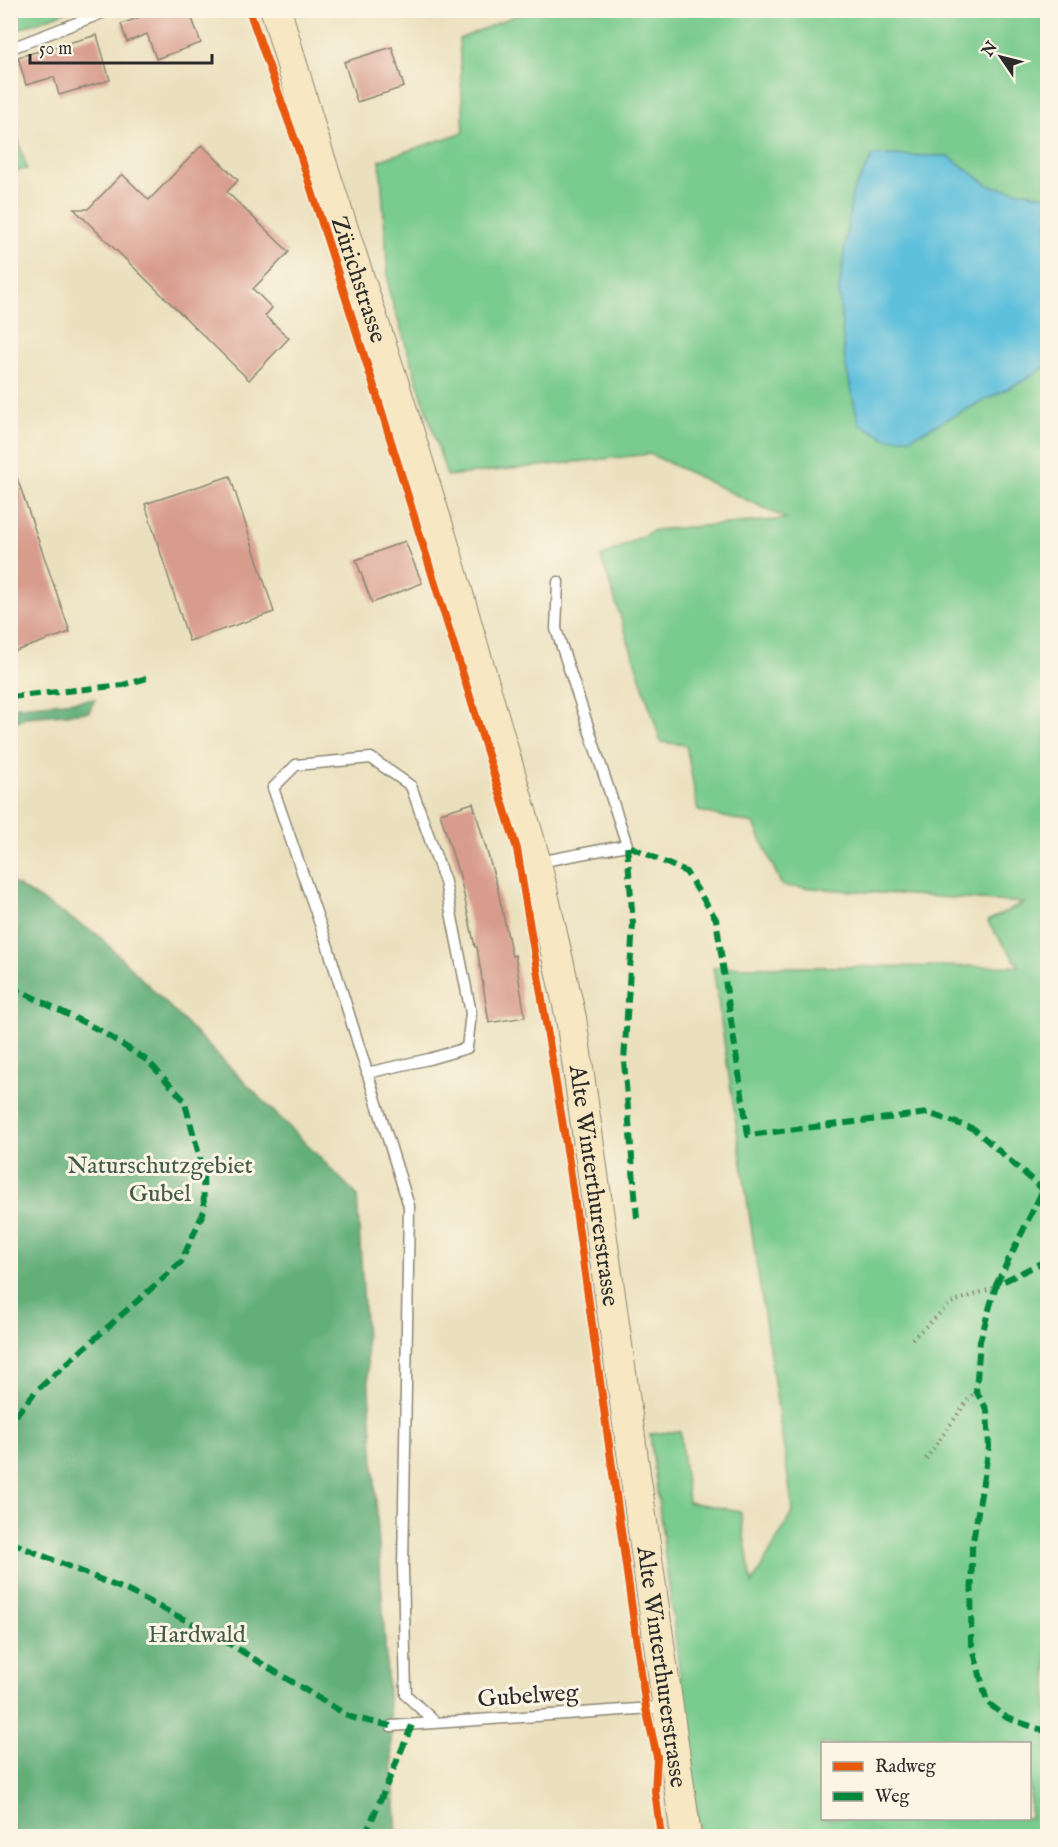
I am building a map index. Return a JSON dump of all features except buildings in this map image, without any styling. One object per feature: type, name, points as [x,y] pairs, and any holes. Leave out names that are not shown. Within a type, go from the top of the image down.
[{"type":"main road","name":"Zürichstrasse","points":[[276,10],[316,147],[444,546]]},
{"type":"main road","name":"Alte Winterthurerstrasse","points":[[444,546],[536,863],[571,1018],[686,1836]]},
{"type":"lane","points":[[14,47],[110,10]]},
{"type":"lane","points":[[536,863],[627,845],[556,628],[558,582]]},
{"type":"lane","points":[[367,1073],[467,1048],[471,1013],[445,882],[411,786],[371,758],[296,765],[273,788],[328,947],[367,1073],[409,1206],[403,1567],[406,1695],[435,1722]]},
{"type":"lane","name":"Gubelweg","points":[[390,1726],[668,1707]]},
{"type":"path","points":[[912,1339],[951,1303],[996,1287]]},
{"type":"path","points":[[926,1459],[976,1391]]},
{"type":"green space","points":[[11,10],[68,10],[68,11],[11,32]]},
{"type":"green space","points":[[526,11],[1047,11],[1047,1836],[700,1836],[650,1434],[680,1431],[688,1502],[740,1511],[752,1584],[793,1511],[713,967],[1019,966],[987,921],[1024,903],[782,886],[754,824],[698,811],[686,745],[661,742],[601,557],[654,530],[787,519],[650,454],[447,476],[389,291],[380,160],[464,132],[459,39]]},
{"type":"green space","points":[[11,116],[27,169],[11,171]]},
{"type":"green space","points":[[95,699],[89,712],[26,717],[11,726],[11,707]]},
{"type":"green space","name":"Hardwald","points":[[10,881],[98,935],[357,1195],[397,1836],[11,1836]]},
{"type":"water","points":[[873,155],[948,156],[990,186],[1047,196],[1047,366],[1023,381],[910,438],[887,439],[859,424],[845,362],[839,291],[852,194]]},
{"type":"marked path","points":[[10,697],[123,685],[147,678]]},
{"type":"marked path","points":[[637,1218],[624,1061],[633,924],[627,845],[686,872],[716,919],[748,1135],[928,1113],[974,1129],[1048,1194]]},
{"type":"marked path","points":[[10,986],[101,1031],[148,1061],[184,1100],[203,1169],[204,1211],[181,1262],[36,1391],[10,1422]]},
{"type":"marked path","points":[[996,1285],[1043,1190]]},
{"type":"marked path","points":[[1048,1262],[1041,1263],[996,1285],[980,1341],[976,1391],[987,1410],[989,1447],[972,1547],[971,1641],[987,1702],[1007,1718],[1048,1732]]},
{"type":"marked path","points":[[10,1542],[128,1591],[215,1635],[350,1717],[391,1726]]},
{"type":"marked path","points":[[365,1836],[413,1723]]},
{"type":"cycle path","points":[[249,10],[299,151],[517,849],[570,1168],[646,1708],[657,1757],[655,1791],[661,1836]]},
{"type":"park label","name":"Naturschutzgebiet Gubel","points":[[160,1179]]}]
